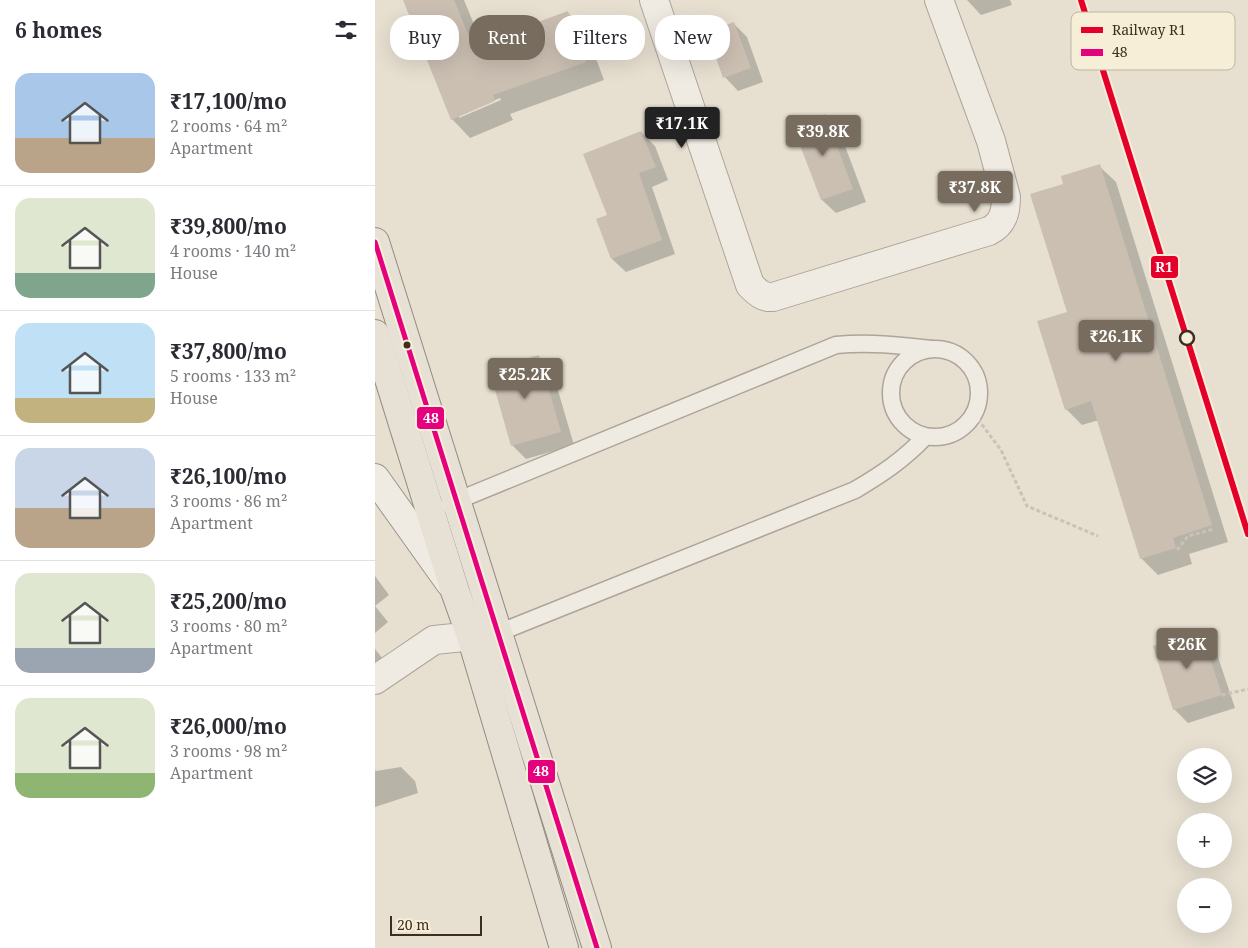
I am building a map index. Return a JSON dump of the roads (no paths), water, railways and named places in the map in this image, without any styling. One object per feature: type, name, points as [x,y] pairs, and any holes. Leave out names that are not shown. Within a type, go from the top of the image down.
[{"type":"main road","points":[[375,242],[597,948]]},
{"type":"main road","points":[[375,334],[455,591],[471,636],[565,948]]},
{"type":"street","points":[[654,0],[750,285],[757,292],[767,297],[773,297],[989,231],[996,228],[1001,222],[1006,206],[1006,196],[991,141],[939,0]]},
{"type":"street","points":[[375,478],[455,591]]},
{"type":"street","points":[[375,680],[434,640],[498,634]]},
{"type":"lane","points":[[431,512],[836,345],[884,343],[943,349],[954,353],[964,360],[977,380],[979,391],[978,403],[974,414],[967,424],[947,436],[935,438],[915,433],[899,420],[891,400],[893,380],[903,362],[921,351],[931,349]]},
{"type":"lane","points":[[498,634],[855,490],[900,461],[925,437]]},
{"type":"rail line","name":"R1","points":[[1081,0],[1085,12]]},
{"type":"rail line","name":"R1","points":[[1103,70],[1248,534]]}]
